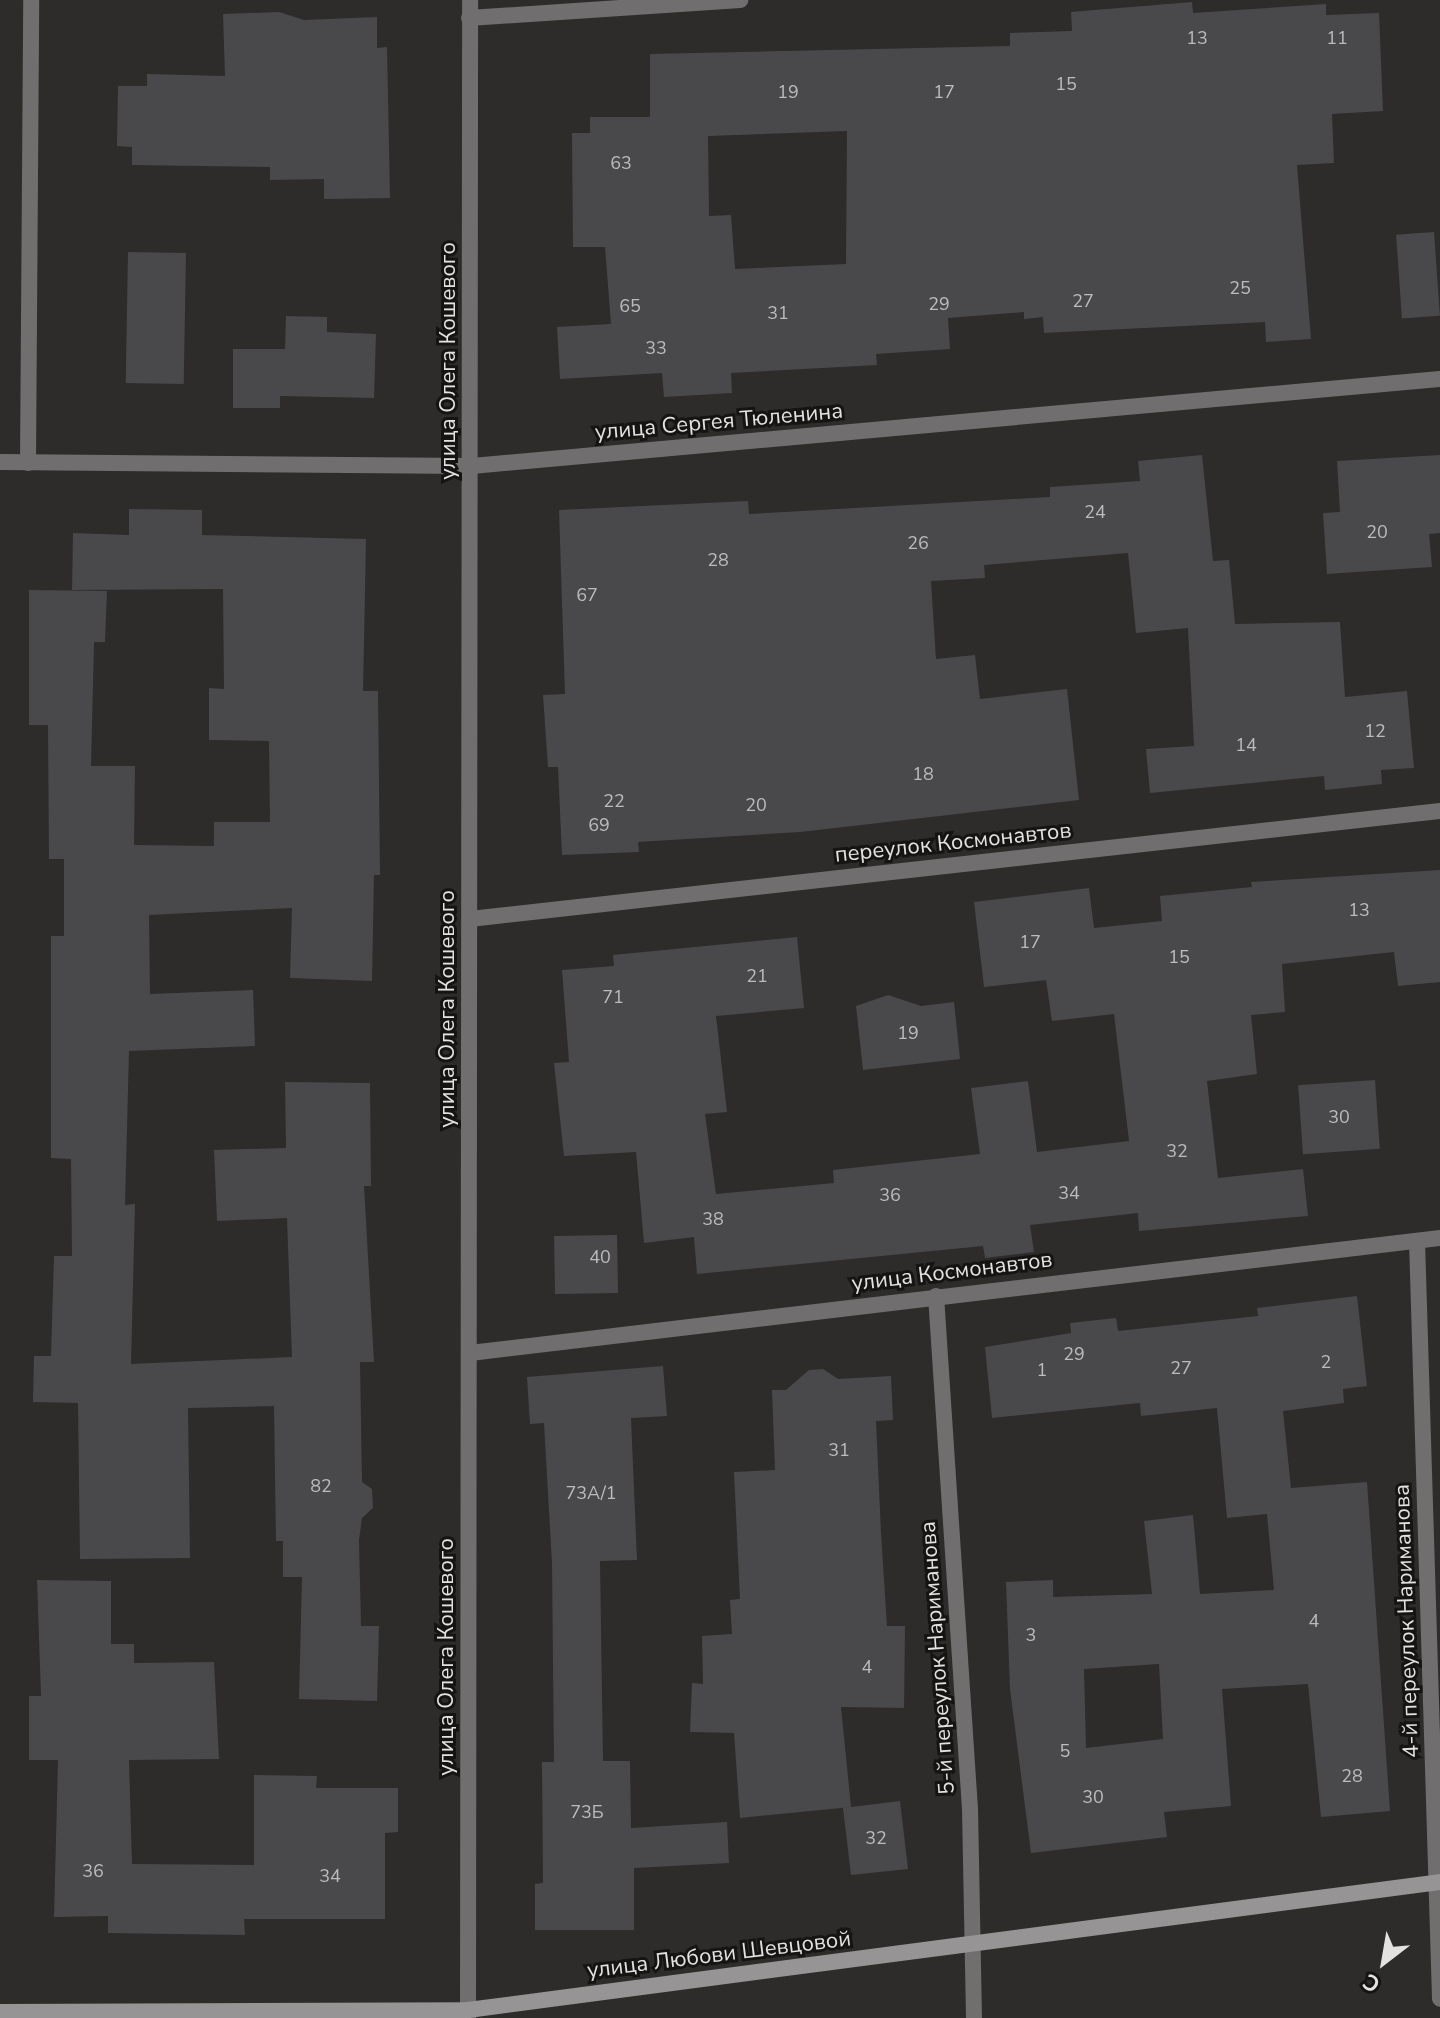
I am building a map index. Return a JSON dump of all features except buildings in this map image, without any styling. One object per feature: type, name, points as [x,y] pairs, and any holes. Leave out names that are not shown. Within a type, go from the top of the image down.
[{"type":"street","points":[[28,463],[31,0]]},
{"type":"street","name":"улица Олега Кошевого","points":[[468,2014],[472,466],[470,0]]},
{"type":"street","points":[[469,18],[740,0]]},
{"type":"street","name":"улица Сергея Тюленина","points":[[0,462],[472,466],[1440,379]]},
{"type":"street","name":"переулок Космонавтов","points":[[470,919],[1440,811]]},
{"type":"street","name":"улица Космонавтов","points":[[470,1353],[1440,1238]]},
{"type":"street","name":"4-й переулок Нариманова","points":[[1417,1241],[1439,1882],[1440,1999]]},
{"type":"street","name":"5-й переулок Нариманова","points":[[936,1296],[974,1944],[974,2018]]},
{"type":"street","name":"улица Любови Шевцовой","points":[[0,2012],[468,2014],[1439,1882]]}]
